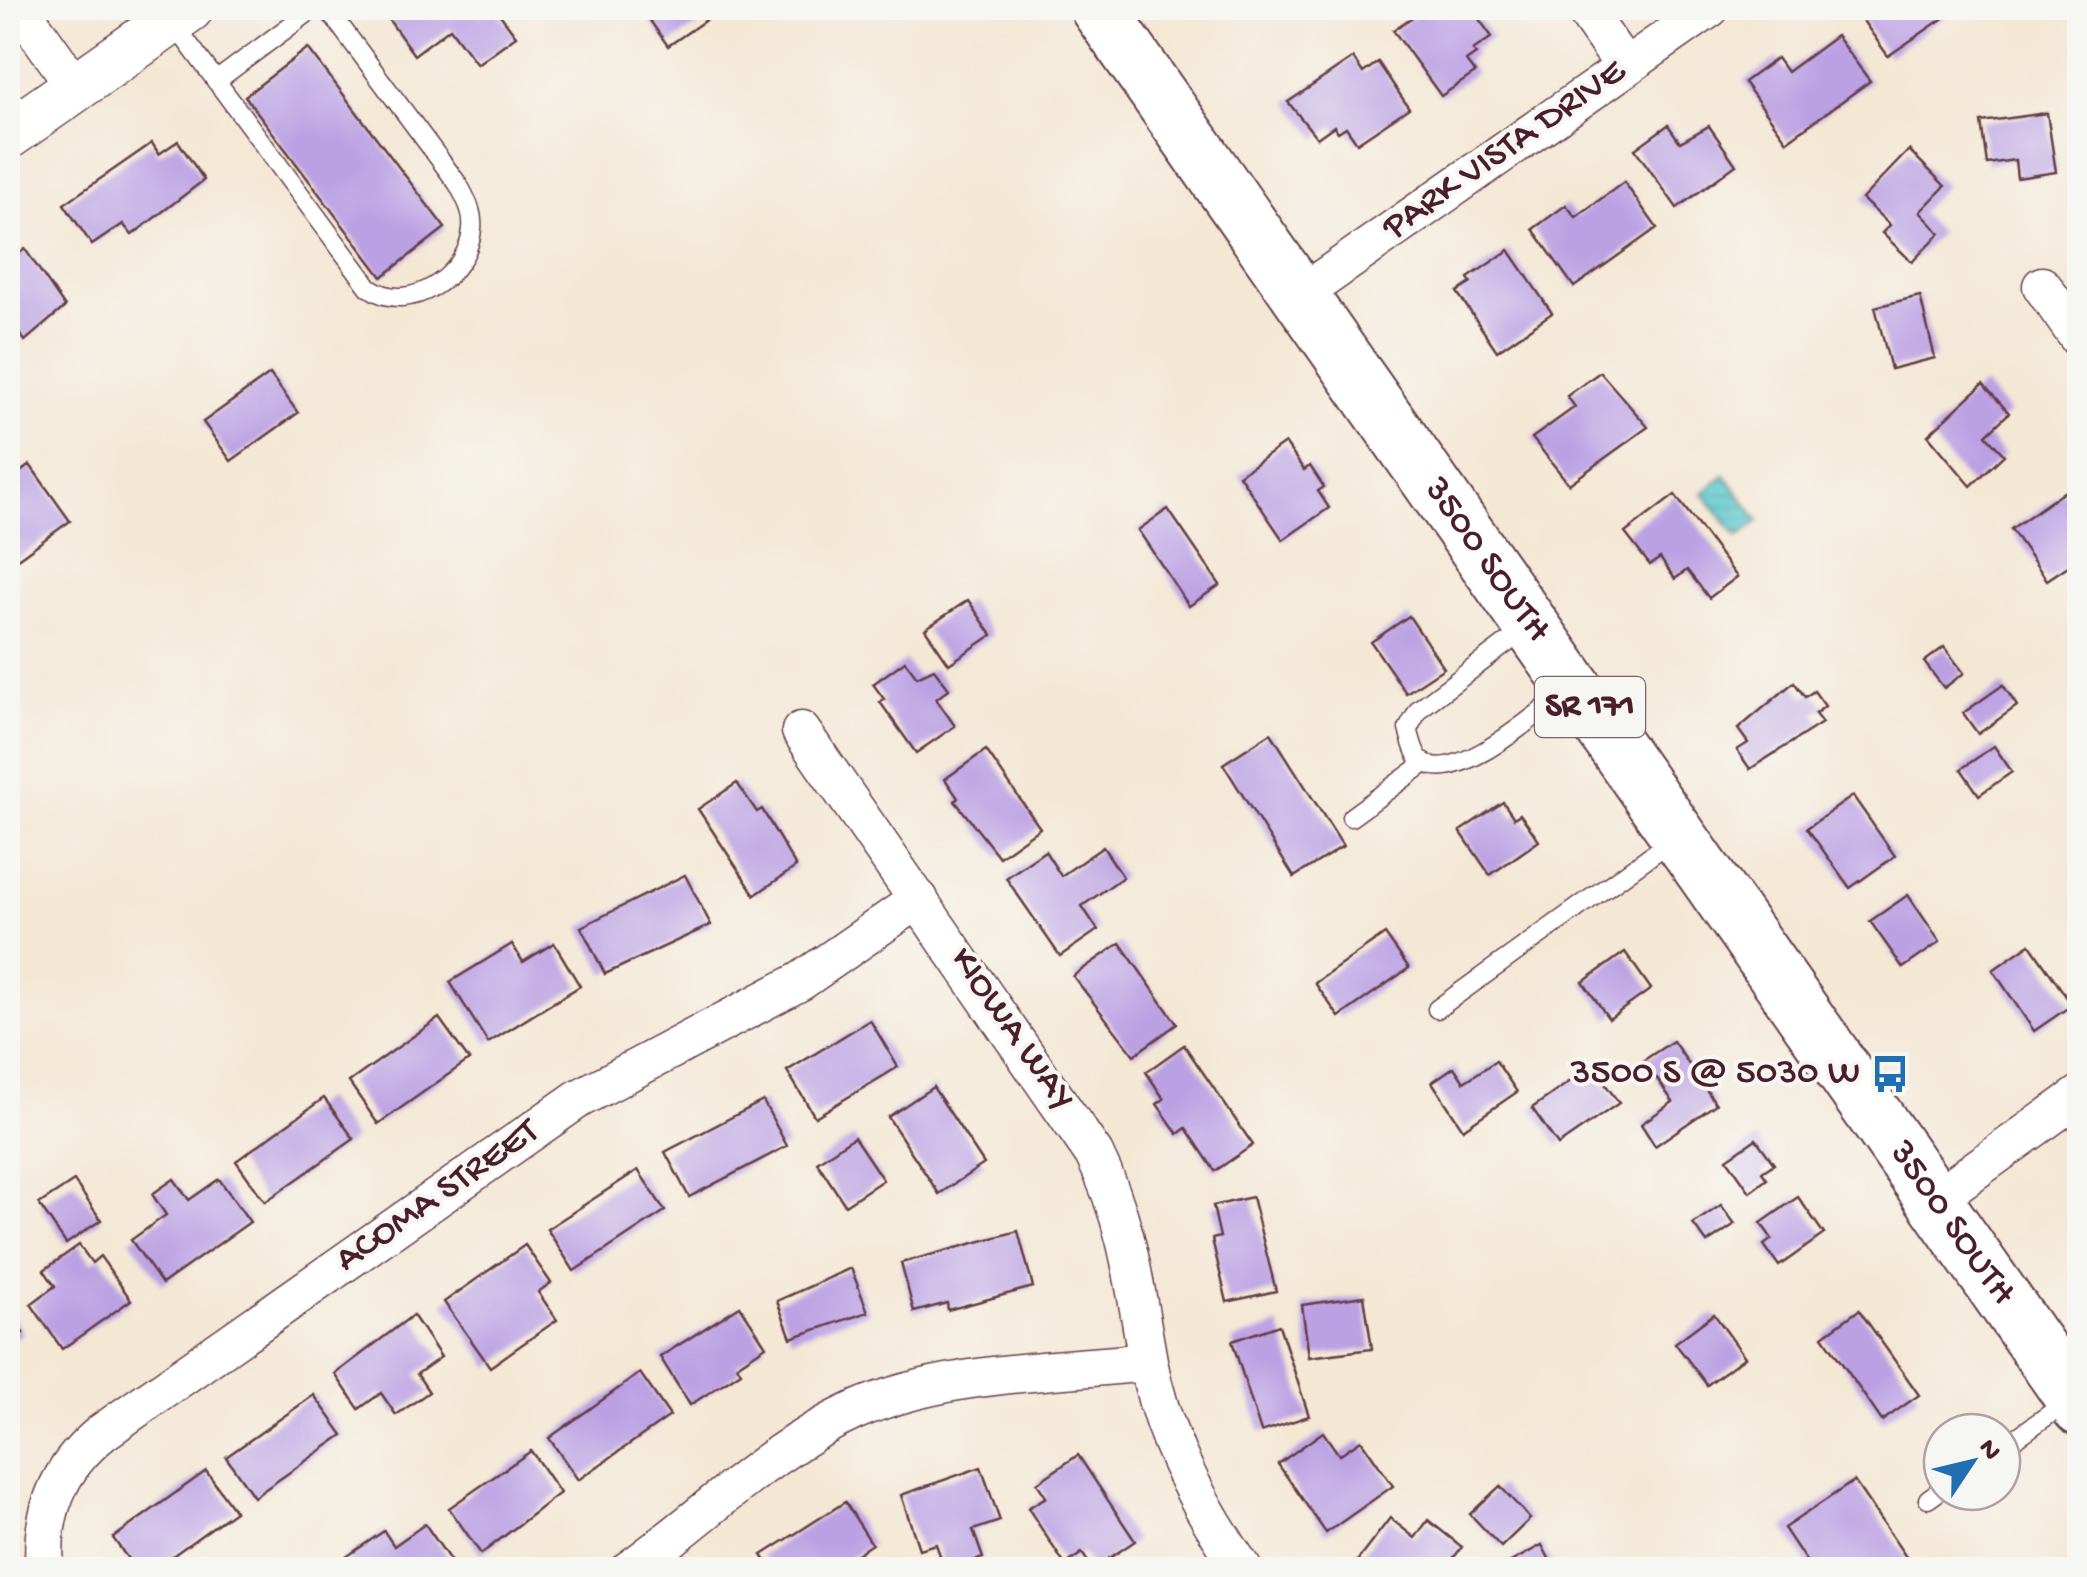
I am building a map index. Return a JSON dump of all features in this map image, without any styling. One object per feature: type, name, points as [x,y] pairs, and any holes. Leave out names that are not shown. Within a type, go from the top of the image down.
[{"type":"main road","name":"3500 SOUTH","points":[[1098,8],[2076,1403]]},
{"type":"street","points":[[20,8],[76,87]]},
{"type":"street","points":[[1584,8],[1625,67]]},
{"type":"street","name":"PARK VISTA DRIVE","points":[[1300,295],[1710,8]]},
{"type":"street","points":[[8,136],[180,14]]},
{"type":"street","points":[[2042,286],[2080,340]]},
{"type":"street","name":"KIOWA WAY","points":[[800,731],[1079,1128],[1106,1178],[1134,1260],[1148,1362],[1189,1481],[1243,1570]]},
{"type":"street","name":"ACOMA STREET","points":[[45,1570],[50,1502],[76,1456],[102,1432],[578,1099],[801,980],[919,899]]},
{"type":"street","points":[[1935,1199],[2080,1095]]},
{"type":"street","points":[[637,1567],[695,1514],[776,1456],[853,1411],[945,1385],[1148,1362]]},
{"type":"lane","points":[[216,80],[314,8]]},
{"type":"lane","points":[[180,14],[216,80],[369,287],[396,299],[416,295],[438,284],[465,255],[472,214],[467,200],[328,8]]},
{"type":"lane","points":[[1532,625],[1420,710],[1408,729],[1417,756],[1425,763],[1453,768],[1478,756],[1574,686]]},
{"type":"lane","points":[[1351,817],[1425,763]]},
{"type":"lane","points":[[1436,1009],[1679,835]]},
{"type":"lane","points":[[2022,1436],[2076,1403]]},
{"type":"water","points":[[1725,475],[1759,521],[1738,537],[1703,493]]},
{"type":"building","points":[[407,8],[495,8],[516,36],[477,64],[450,28],[414,55],[389,20]]},
{"type":"building","points":[[641,8],[723,8],[668,46]]},
{"type":"building","points":[[1426,8],[1471,8],[1492,37],[1473,50],[1476,54],[1466,61],[1475,73],[1441,96],[1393,30]]},
{"type":"building","points":[[1854,8],[1958,8],[1888,56]]},
{"type":"building","points":[[1836,36],[1870,81],[1787,141],[1744,82],[1777,58],[1787,72]]},
{"type":"building","points":[[308,48],[445,228],[382,277],[245,96]]},
{"type":"building","points":[[1353,58],[1363,73],[1378,62],[1409,108],[1357,143],[1346,127],[1338,132],[1334,126],[1317,138],[1288,102]]},
{"type":"building","points":[[2047,113],[2056,172],[2017,178],[2015,160],[1987,164],[1981,122]]},
{"type":"building","points":[[1668,125],[1680,142],[1709,126],[1736,165],[1677,208],[1635,149]]},
{"type":"building","points":[[178,141],[204,180],[132,235],[123,224],[92,245],[64,204],[152,143],[159,154]]},
{"type":"building","points":[[1909,150],[1945,186],[1920,212],[1940,233],[1912,262],[1882,233],[1890,225],[1862,199]]},
{"type":"building","points":[[1624,182],[1657,228],[1574,287],[1533,229],[1566,205],[1576,217]]},
{"type":"building","points":[[11,245],[17,255],[25,249],[65,307],[25,341],[8,316]]},
{"type":"building","points":[[1509,250],[1552,313],[1497,351],[1457,292],[1471,283],[1468,278]]},
{"type":"building","points":[[1920,296],[1935,358],[1891,369],[1875,307]]},
{"type":"building","points":[[1600,372],[1648,427],[1569,484],[1532,438],[1575,407],[1567,396]]},
{"type":"building","points":[[270,374],[298,413],[231,461],[203,422]]},
{"type":"building","points":[[1983,384],[2009,413],[1986,435],[2004,455],[1971,486],[1928,435]]},
{"type":"building","points":[[1285,443],[1304,470],[1310,466],[1324,487],[1318,491],[1329,508],[1283,540],[1239,475]]},
{"type":"building","points":[[30,465],[70,521],[12,563],[8,558],[8,481]]},
{"type":"building","points":[[2071,487],[2080,499],[2080,523],[2070,529],[2080,543],[2080,558],[2047,580],[2011,529]]},
{"type":"building","points":[[1675,495],[1737,577],[1709,598],[1687,570],[1675,579],[1660,558],[1650,565],[1625,533]]},
{"type":"building","points":[[1168,509],[1220,585],[1189,606],[1138,530]]},
{"type":"building","points":[[968,600],[992,635],[949,664],[925,629]]},
{"type":"building","points":[[1409,616],[1444,668],[1406,693],[1371,642]]},
{"type":"building","points":[[1944,647],[1964,673],[1944,688],[1924,662]]},
{"type":"building","points":[[905,661],[917,677],[934,669],[949,689],[936,699],[955,726],[916,753],[880,702],[884,699],[873,684]]},
{"type":"building","points":[[1794,682],[1805,697],[1814,691],[1825,706],[1815,714],[1822,723],[1750,769],[1737,750],[1748,743],[1738,729]]},
{"type":"building","points":[[2003,685],[2017,706],[1978,734],[1963,713]]},
{"type":"building","points":[[1271,733],[1343,846],[1294,877],[1223,764]]},
{"type":"building","points":[[1994,746],[2012,772],[1979,795],[1961,769]]},
{"type":"building","points":[[986,750],[1040,828],[999,857],[955,801],[958,798],[945,779]]},
{"type":"building","points":[[737,783],[757,812],[762,809],[796,867],[755,895],[698,809]]},
{"type":"building","points":[[1853,796],[1895,856],[1850,888],[1807,828]]},
{"type":"building","points":[[1503,802],[1514,818],[1520,814],[1539,841],[1490,875],[1460,831]]},
{"type":"building","points":[[1103,847],[1123,877],[1082,906],[1098,930],[1060,956],[1006,878],[1045,851],[1061,876]]},
{"type":"building","points":[[685,875],[711,925],[605,974],[581,927]]},
{"type":"building","points":[[1908,895],[1940,942],[1903,968],[1870,921]]},
{"type":"building","points":[[1385,934],[1409,968],[1339,1017],[1315,983]]},
{"type":"building","points":[[554,943],[580,986],[488,1043],[450,982],[512,944],[523,962]]},
{"type":"building","points":[[1120,943],[1177,1024],[1134,1055],[1073,976]]},
{"type":"building","points":[[2030,944],[2072,1005],[2034,1031],[1993,970]]},
{"type":"building","points":[[1625,952],[1651,989],[1609,1019],[1583,982]]},
{"type":"building","points":[[439,1018],[469,1060],[378,1124],[349,1082]]},
{"type":"building","points":[[870,1020],[898,1067],[815,1117],[787,1071]]},
{"type":"building","points":[[1673,1041],[1716,1104],[1655,1146],[1641,1124],[1673,1102],[1644,1060]]},
{"type":"building","points":[[1184,1045],[1253,1145],[1215,1171],[1186,1128],[1178,1134],[1157,1104],[1164,1099],[1146,1072]]},
{"type":"building","points":[[1496,1061],[1517,1092],[1463,1129],[1432,1082],[1454,1067],[1464,1082]]},
{"type":"building","points":[[1592,1066],[1619,1103],[1558,1145],[1532,1108]]},
{"type":"building","points":[[933,1087],[984,1164],[939,1194],[888,1117]]},
{"type":"building","points":[[324,1098],[354,1139],[265,1202],[236,1161]]},
{"type":"building","points":[[763,1101],[787,1146],[689,1197],[665,1152]]},
{"type":"building","points":[[854,1137],[883,1180],[845,1205],[817,1162]]},
{"type":"building","points":[[1756,1139],[1774,1164],[1762,1172],[1767,1179],[1750,1192],[1727,1159]]},
{"type":"building","points":[[638,1170],[665,1211],[574,1271],[547,1229]]},
{"type":"building","points":[[174,1179],[189,1200],[219,1179],[250,1222],[162,1284],[131,1240],[166,1215],[152,1194]]},
{"type":"building","points":[[74,1181],[101,1220],[66,1244],[39,1204]]},
{"type":"building","points":[[1252,1197],[1276,1291],[1227,1302],[1212,1239],[1220,1237],[1213,1206]]},
{"type":"building","points":[[1798,1197],[1824,1234],[1779,1266],[1764,1245],[1772,1239],[1761,1223]]},
{"type":"building","points":[[1721,1205],[1735,1224],[1707,1243],[1693,1224]]},
{"type":"building","points":[[1018,1231],[1033,1287],[948,1310],[947,1303],[914,1312],[901,1263]]},
{"type":"building","points":[[79,1245],[92,1263],[100,1256],[131,1300],[62,1349],[31,1304],[55,1286],[44,1270]]},
{"type":"building","points":[[525,1245],[551,1283],[538,1292],[557,1320],[490,1367],[444,1302]]},
{"type":"building","points":[[851,1268],[868,1312],[791,1338],[777,1301]]},
{"type":"building","points":[[1364,1296],[1372,1349],[1309,1357],[1302,1305]]},
{"type":"building","points":[[740,1306],[766,1346],[737,1365],[741,1372],[690,1405],[660,1357]]},
{"type":"building","points":[[8,1308],[23,1333],[8,1343]]},
{"type":"building","points":[[1859,1310],[1919,1395],[1882,1421],[1823,1336]]},
{"type":"building","points":[[1714,1314],[1745,1357],[1707,1385],[1675,1343]]},
{"type":"building","points":[[413,1315],[441,1357],[417,1374],[429,1392],[396,1415],[381,1393],[359,1409],[335,1374]]},
{"type":"building","points":[[1279,1325],[1309,1416],[1261,1432],[1232,1341]]},
{"type":"building","points":[[640,1373],[670,1416],[578,1480],[549,1438]]},
{"type":"building","points":[[314,1395],[343,1435],[254,1497],[226,1457]]},
{"type":"building","points":[[1323,1432],[1339,1455],[1361,1440],[1393,1486],[1326,1533],[1278,1464]]},
{"type":"building","points":[[531,1451],[560,1493],[481,1554],[449,1508]]},
{"type":"building","points":[[1078,1455],[1135,1541],[1093,1569],[1082,1553],[1065,1565],[1028,1508],[1046,1497],[1037,1483]]},
{"type":"building","points":[[981,1467],[1000,1521],[973,1530],[983,1558],[945,1570],[936,1544],[919,1549],[901,1495]]},
{"type":"building","points":[[206,1471],[235,1511],[153,1570],[136,1570],[113,1538]]},
{"type":"building","points":[[1854,1481],[1915,1570],[1812,1570],[1784,1528]]},
{"type":"building","points":[[1500,1486],[1530,1519],[1501,1547],[1470,1514]]},
{"type":"building","points":[[845,1502],[872,1544],[832,1570],[772,1570],[762,1555]]},
{"type":"building","points":[[1390,1518],[1415,1538],[1428,1520],[1462,1547],[1448,1565],[1454,1570],[1360,1570],[1354,1565]]},
{"type":"building","points":[[425,1524],[454,1566],[448,1570],[354,1570],[346,1557],[384,1531],[394,1546]]},
{"type":"building","points":[[1542,1545],[1555,1570],[1496,1570]]},
{"type":"place","name":"3500 S @ 5030 W","points":[[1890,1074]]}]
